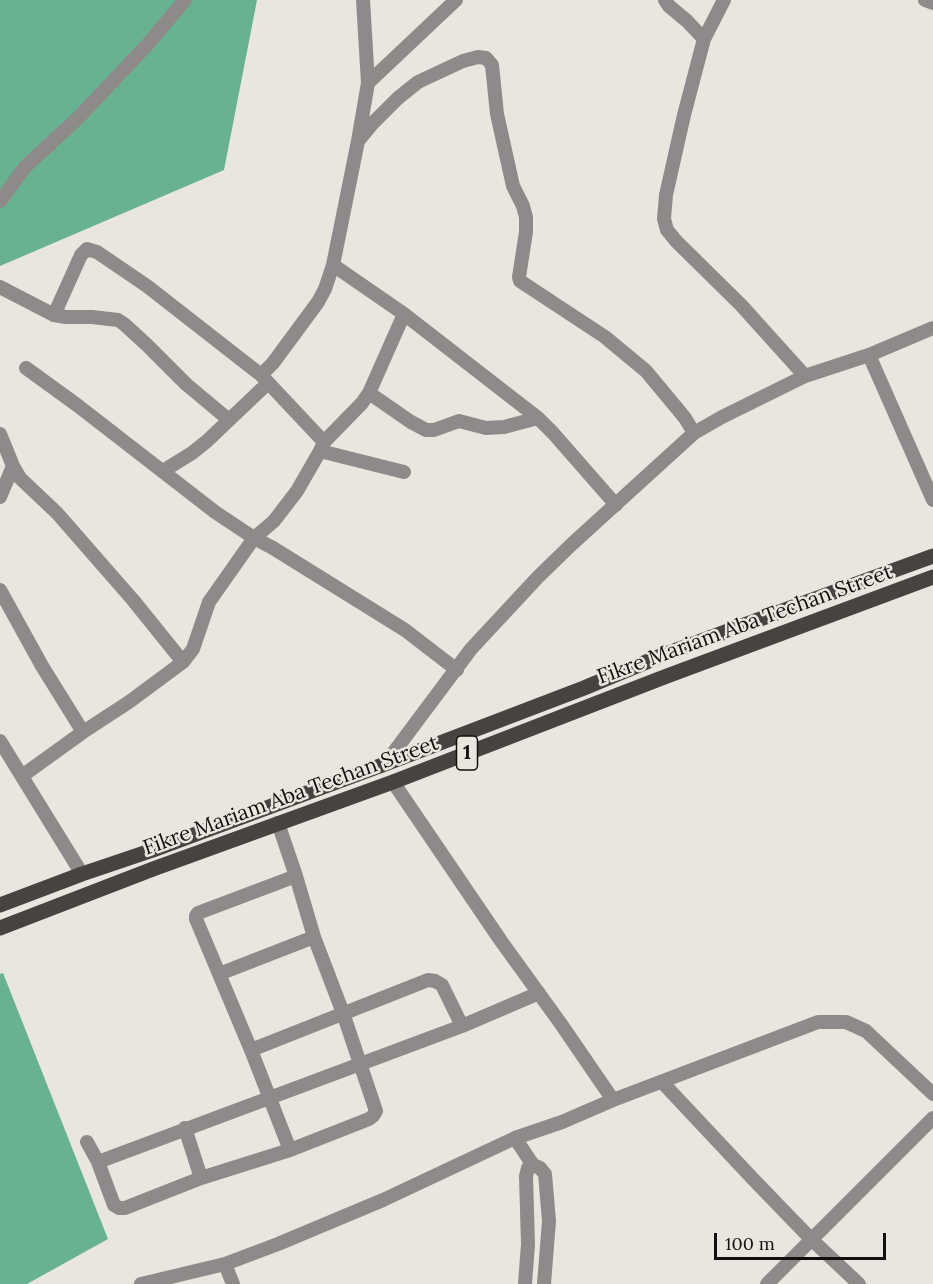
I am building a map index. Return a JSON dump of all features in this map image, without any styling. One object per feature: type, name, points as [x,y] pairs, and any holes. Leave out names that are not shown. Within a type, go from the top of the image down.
[{"type":"main road","name":"Fikre Mariam Aba Techan Street","points":[[0,905],[385,764],[584,688],[663,655],[933,556]]},
{"type":"main road","name":"Fikre Mariam Aba Techan Street","points":[[0,928],[933,577]]},
{"type":"street","points":[[0,201],[26,167],[78,118],[147,45],[184,0]]},
{"type":"street","points":[[163,471],[192,453],[229,420],[264,379],[325,289],[333,265],[368,83],[363,0]]},
{"type":"street","points":[[368,83],[456,0]]},
{"type":"street","points":[[665,0],[704,39]]},
{"type":"street","points":[[724,0],[704,39],[666,195],[664,219],[667,230],[677,242],[741,305],[805,376]]},
{"type":"street","points":[[926,0],[933,3]]},
{"type":"street","points":[[358,141],[398,98],[418,82],[463,61],[478,57],[486,58],[492,65],[497,114],[513,186],[526,217],[520,281],[605,337],[646,371],[685,418],[694,433]]},
{"type":"street","points":[[54,315],[81,255],[87,249],[97,252],[147,286],[264,379],[322,446],[404,472]]},
{"type":"street","points":[[333,265],[404,314],[538,418],[616,505]]},
{"type":"street","points":[[0,287],[54,315],[118,320],[186,384],[229,420]]},
{"type":"street","points":[[22,776],[183,662],[193,649],[209,602],[254,538],[274,521],[297,491],[322,446],[369,393],[404,314]]},
{"type":"street","points":[[385,764],[471,649],[538,578],[694,433],[805,376],[869,354],[933,328]]},
{"type":"street","points":[[869,354],[933,500]]},
{"type":"street","points":[[26,368],[215,512],[405,630],[457,670]]},
{"type":"street","points":[[369,393],[426,430],[434,430],[459,422],[486,428],[504,427],[538,418]]},
{"type":"street","points":[[0,434],[20,478],[57,513],[133,600],[183,662]]},
{"type":"street","points":[[0,497],[13,466]]},
{"type":"street","points":[[0,590],[42,666],[83,732]]},
{"type":"street","points":[[0,741],[82,874]]},
{"type":"street","points":[[393,782],[613,1100]]},
{"type":"street","points":[[87,1142],[98,1162],[114,1205],[124,1208],[201,1178],[290,1150],[374,1116],[376,1112],[343,1013],[314,937],[278,823]]},
{"type":"street","points":[[290,1150],[196,916],[198,913],[296,876]]},
{"type":"street","points":[[219,974],[314,937]]},
{"type":"street","points":[[251,1050],[428,980],[442,985],[462,1026]]},
{"type":"street","points":[[98,1162],[462,1026],[539,993]]},
{"type":"street","points":[[141,1284],[225,1264],[278,1244],[383,1200],[515,1138],[562,1122],[613,1100],[818,1022],[846,1022],[866,1031],[933,1094]]},
{"type":"street","points":[[662,1082],[811,1239],[859,1284]]},
{"type":"street","points":[[767,1284],[933,1118]]},
{"type":"street","points":[[185,1128],[201,1178]]},
{"type":"street","points":[[515,1138],[533,1165],[545,1174],[549,1221],[544,1284]]},
{"type":"street","points":[[525,1284],[528,1244],[526,1176],[528,1168],[533,1165]]},
{"type":"street","points":[[225,1264],[233,1284]]},
{"type":"green space","points":[[0,0],[257,0],[224,170],[0,266]]},
{"type":"green space","points":[[3,973],[108,1239],[27,1284],[0,1284],[0,974]]}]
